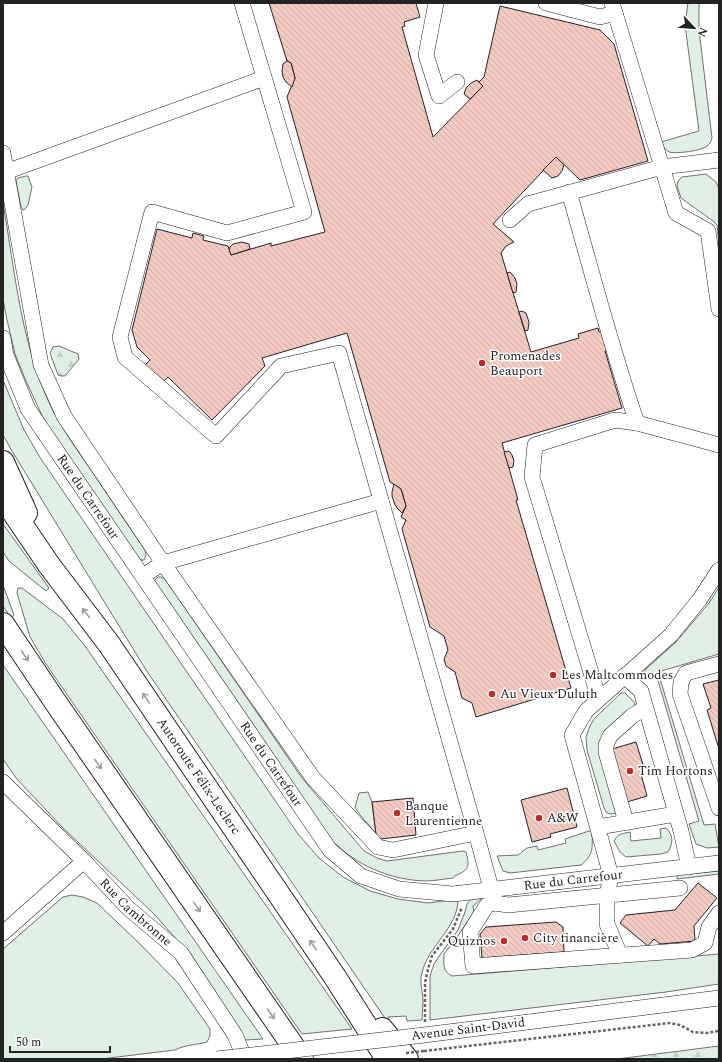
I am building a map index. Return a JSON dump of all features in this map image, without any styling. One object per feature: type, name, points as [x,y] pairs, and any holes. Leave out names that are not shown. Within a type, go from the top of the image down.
[{"type":"highway","points":[[3,462],[49,565]]},
{"type":"highway","name":"Autoroute Félix-Leclerc","points":[[3,497],[49,565],[110,644],[335,977],[388,1059]]},
{"type":"highway","points":[[3,624],[302,1059]]},
{"type":"highway","points":[[335,977],[416,1055]]},
{"type":"street","points":[[242,3],[304,212],[227,233],[152,212],[120,337],[125,357],[216,436],[281,366],[339,354],[493,896],[508,906],[680,888]]},
{"type":"street","points":[[436,3],[426,55],[439,96],[457,82]]},
{"type":"street","points":[[546,3],[600,17],[613,8],[676,213],[708,231],[719,309]]},
{"type":"street","points":[[4,173],[264,78]]},
{"type":"street","points":[[3,153],[4,173],[41,365],[64,416],[163,563],[313,778],[378,847],[394,850],[476,833]]},
{"type":"street","points":[[510,220],[528,204],[569,192],[662,167],[719,160]]},
{"type":"street","points":[[569,192],[606,323],[637,423]]},
{"type":"street","name":"Rue du Carrefour","points":[[3,338],[6,355],[28,409],[330,850],[361,876],[399,889],[453,894],[463,892],[493,896],[611,876],[719,863]]},
{"type":"street","points":[[599,699],[532,477],[536,445],[615,420],[637,423],[719,444]]},
{"type":"street","points":[[142,576],[163,563],[381,501]]},
{"type":"street","points":[[620,956],[607,924],[607,895],[611,876],[572,736],[586,711],[671,635],[700,599],[719,570]]},
{"type":"street","points":[[719,664],[686,673],[681,682],[680,694],[719,808]]},
{"type":"street","points":[[624,676],[641,692],[676,814],[689,867]]},
{"type":"street","points":[[626,822],[606,752],[606,745],[610,736],[632,716],[646,708]]},
{"type":"street","name":"Rue Cambronne","points":[[3,782],[84,861],[128,908],[181,953],[235,1035],[245,1059]]},
{"type":"street","points":[[598,827],[676,814]]},
{"type":"street","points":[[3,933],[84,861]]},
{"type":"street","points":[[660,870],[662,890]]},
{"type":"street","points":[[493,896],[470,932],[473,966],[692,950],[705,943],[714,929],[719,913]]},
{"type":"street","name":"Avenue Saint-David","points":[[217,1059],[719,998]]},
{"type":"path","points":[[420,1035],[425,983],[428,969],[432,956],[453,928],[462,909],[463,892]]},
{"type":"path","points":[[416,1055],[670,1023],[680,1024],[693,1032],[706,1033],[719,1031]]},
{"type":"green space","points":[[688,3],[699,3],[699,30],[712,138],[709,144],[704,148],[688,152],[672,153],[666,150],[661,142],[699,131],[685,25]]},
{"type":"green space","points":[[706,174],[716,182],[719,189],[719,244],[717,225],[681,198],[677,186],[678,181],[682,177]]},
{"type":"green space","points":[[28,176],[32,187],[28,205],[23,210],[21,207],[16,181],[18,178]]},
{"type":"green space","points":[[3,203],[20,308],[41,385],[65,432],[145,550],[146,555],[144,560],[139,560],[52,437],[15,354],[3,299]]},
{"type":"green space","points":[[59,346],[78,354],[79,359],[65,376],[58,375],[50,353],[53,347]]},
{"type":"green space","points":[[3,380],[24,430],[41,459],[298,834],[319,858],[343,877],[370,891],[398,899],[428,903],[458,899],[457,910],[453,919],[430,954],[422,973],[422,1020],[407,1021],[406,1016],[388,1017],[391,1024],[389,1024],[146,670],[3,435]]},
{"type":"green space","points":[[3,524],[49,588],[46,591],[9,561],[3,552]]},
{"type":"green space","points":[[158,577],[165,579],[302,778],[364,851],[377,858],[387,861],[463,851],[466,852],[468,867],[453,878],[425,881],[402,878],[379,872],[368,867],[330,840],[317,825],[154,585],[155,580]]},
{"type":"green space","points":[[3,585],[14,615],[11,618],[3,606]]},
{"type":"green space","points":[[719,587],[719,654],[658,672],[704,825],[715,824],[719,847],[707,848],[696,844],[689,824],[699,821],[657,677],[647,679],[642,677],[642,674],[676,642],[709,603]]},
{"type":"green space","points":[[18,588],[22,588],[63,619],[85,646],[352,1029],[302,1034],[46,664],[30,637],[17,593]]},
{"type":"green space","points":[[3,665],[263,1039],[245,1040],[185,949],[154,914],[62,827],[16,778],[3,759]]},
{"type":"green space","points":[[621,693],[625,693],[635,703],[634,706],[612,728],[617,810],[616,813],[611,814],[607,813],[604,808],[587,750],[586,737],[594,719]]},
{"type":"green space","points":[[368,792],[372,802],[376,834],[355,807],[359,793]]},
{"type":"green space","points":[[666,828],[670,834],[672,843],[668,852],[661,854],[626,857],[620,852],[614,841],[619,835],[630,832],[631,841],[661,838],[660,829]]},
{"type":"green space","points":[[592,830],[591,853],[581,865],[510,873],[503,871],[497,856],[518,855],[527,848],[537,846],[538,850],[566,843],[565,839]]},
{"type":"green space","points":[[719,871],[719,874],[677,879],[677,875]]},
{"type":"green space","points":[[72,895],[83,897],[97,903],[178,983],[210,1029],[210,1036],[207,1042],[186,1046],[175,1050],[101,1059],[3,1059],[3,949],[63,897]]},
{"type":"green space","points":[[482,898],[473,906],[474,912],[444,954],[445,969],[452,976],[719,954],[719,984],[666,992],[430,1020],[430,976],[434,964],[458,930],[467,904],[471,899]]},
{"type":"green space","points":[[719,1046],[719,1059],[617,1059]]},
{"type":"building","name":"Promenades Beauport","points":[[269,3],[416,3],[420,17],[404,22],[405,26],[402,27],[433,137],[483,86],[479,82],[484,77],[500,6],[600,30],[614,44],[648,161],[580,180],[556,157],[493,224],[514,242],[506,246],[501,253],[531,352],[579,338],[578,334],[598,328],[599,332],[603,331],[609,350],[605,351],[622,408],[502,443],[518,500],[516,500],[571,688],[476,717],[472,703],[462,698],[455,672],[446,666],[444,659],[448,650],[444,636],[430,627],[402,529],[406,520],[401,517],[406,506],[401,489],[390,482],[347,333],[262,358],[265,366],[212,420],[168,377],[162,383],[144,366],[150,360],[137,347],[132,330],[157,229],[192,238],[193,233],[204,236],[203,240],[228,246],[231,255],[271,243],[271,246],[325,232],[287,97],[295,78],[291,63],[287,61]]},
{"type":"building","points":[[287,61],[291,63],[295,78],[292,87],[283,77],[283,64]]},
{"type":"building","points":[[477,80],[483,86],[470,99],[464,94],[466,88]]},
{"type":"building","points":[[556,157],[564,165],[558,176],[552,178],[543,170]]},
{"type":"building","points":[[242,242],[249,244],[250,249],[231,255],[229,249],[230,247],[233,244]]},
{"type":"building","points":[[510,272],[515,278],[517,284],[516,292],[513,293],[507,273]]},
{"type":"building","points":[[522,311],[526,313],[529,322],[528,330],[525,331],[519,312]]},
{"type":"building","points":[[508,451],[512,455],[514,461],[513,467],[509,468],[504,452]]},
{"type":"building","points":[[394,484],[401,489],[406,506],[402,513],[395,505],[392,496]]},
{"type":"building","points":[[719,680],[719,749],[707,710],[711,708],[703,684]]},
{"type":"building","name":"Tim Hortons","points":[[636,742],[644,768],[641,774],[647,796],[627,802],[612,749]]},
{"type":"building","points":[[567,788],[577,827],[550,834],[551,837],[532,842],[521,800]]},
{"type":"building","points":[[413,798],[416,835],[381,839],[376,834],[372,802]]},
{"type":"building","points":[[698,883],[717,898],[694,926],[695,941],[660,944],[654,939],[648,946],[620,923],[626,915],[675,910]]},
{"type":"building","points":[[556,922],[563,927],[564,952],[482,958],[480,934],[486,927]]},
{"type":"place","name":"Promenades Beauport","points":[[482,363]]},
{"type":"place","name":"Les Maltcommodes","points":[[553,675]]},
{"type":"place","name":"Au Vieux Duluth","points":[[492,694]]},
{"type":"place","name":"Tim Hortons","points":[[630,771]]},
{"type":"place","name":"Banque Laurentienne","points":[[397,813]]},
{"type":"place","name":"A&W","points":[[539,818]]},
{"type":"place","name":"City financière","points":[[525,938]]},
{"type":"place","name":"Quiznos","points":[[504,941]]}]
